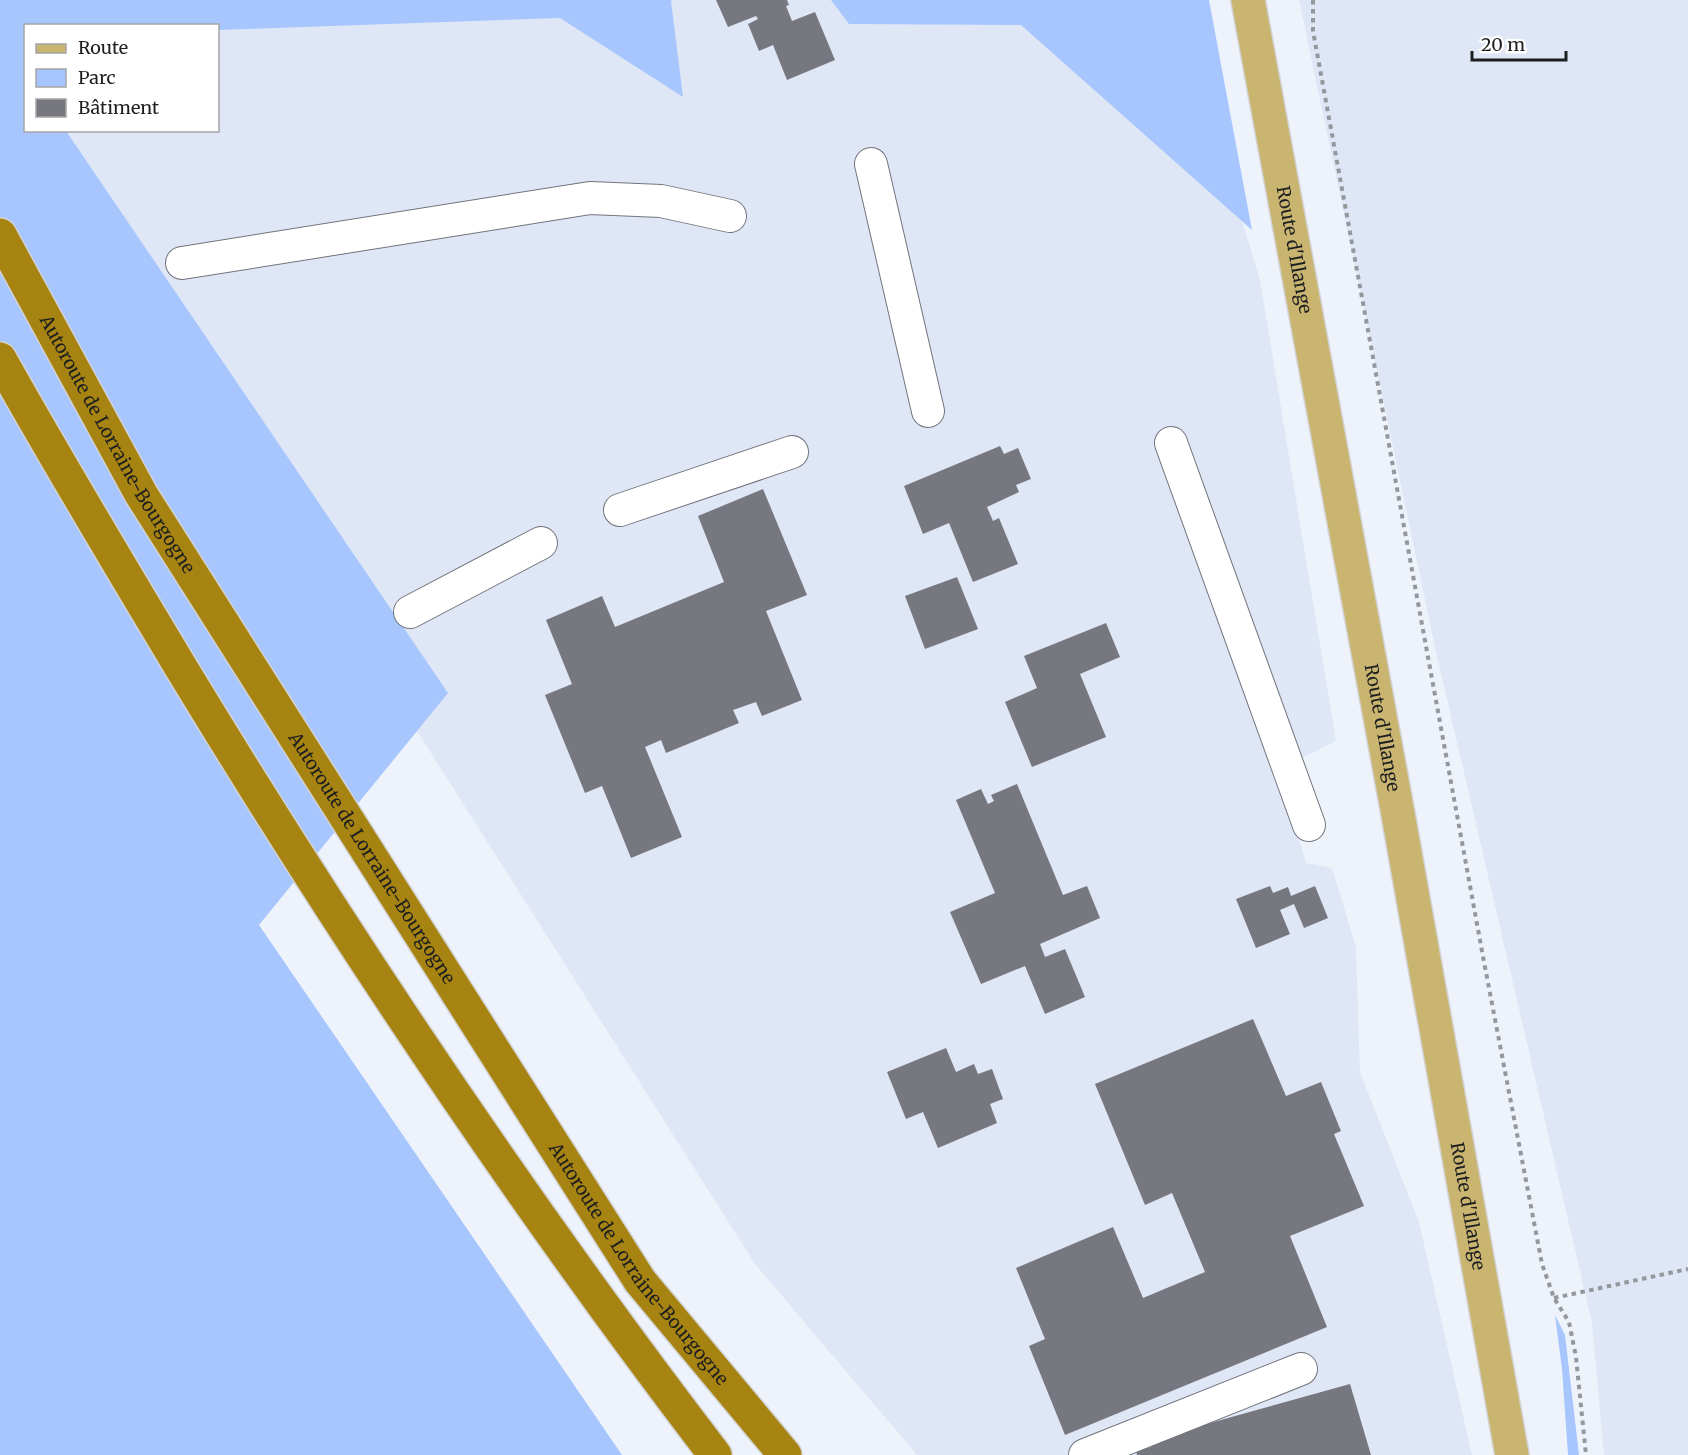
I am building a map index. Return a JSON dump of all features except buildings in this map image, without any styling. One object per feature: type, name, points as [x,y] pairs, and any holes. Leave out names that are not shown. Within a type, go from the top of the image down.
[{"type":"highway","name":"Autoroute de Lorraine-Bourgogne","points":[[0,235],[141,494],[640,1281],[785,1455]]},
{"type":"highway","points":[[0,359],[95,525],[270,814],[391,1000],[489,1144],[664,1388],[716,1455]]},
{"type":"highway","points":[[664,1388],[687,1455]]},
{"type":"main road","name":"Route d'Illange","points":[[1248,0],[1396,802],[1512,1455]]},
{"type":"lane","points":[[871,164],[928,411]]},
{"type":"lane","points":[[182,263],[590,198],[661,201],[730,216]]},
{"type":"lane","points":[[1171,443],[1309,825]]},
{"type":"lane","points":[[620,510],[792,452]]},
{"type":"lane","points":[[410,612],[541,543]]},
{"type":"lane","points":[[1085,1455],[1301,1369]]},
{"type":"path","points":[[1313,0],[1313,31],[1482,951],[1542,1264],[1554,1298],[1569,1322],[1576,1357],[1586,1455]]},
{"type":"path","points":[[1554,1298],[1688,1269]]},
{"type":"shaded area","points":[[0,0],[1198,0],[1211,118],[1260,280],[1336,741],[1279,770],[1306,863],[1332,868],[1356,947],[1360,1072],[1419,1222],[1472,1455],[917,1455],[755,1264],[384,679],[49,132],[219,132],[219,24],[24,24]]},
{"type":"shaded area","points":[[1299,0],[1688,0],[1688,1455],[1604,1455],[1592,1323],[1436,652]]},
{"type":"green space","points":[[0,0],[673,0],[671,1],[683,97],[560,18],[219,30],[219,24],[24,24],[24,132],[67,132],[448,693],[259,925],[622,1455],[0,1455]]},
{"type":"green space","points":[[831,0],[1209,0],[1252,230],[1021,25],[849,24]]},
{"type":"green space","points":[[1555,1315],[1565,1335],[1579,1455],[1568,1455],[1562,1369]]}]
